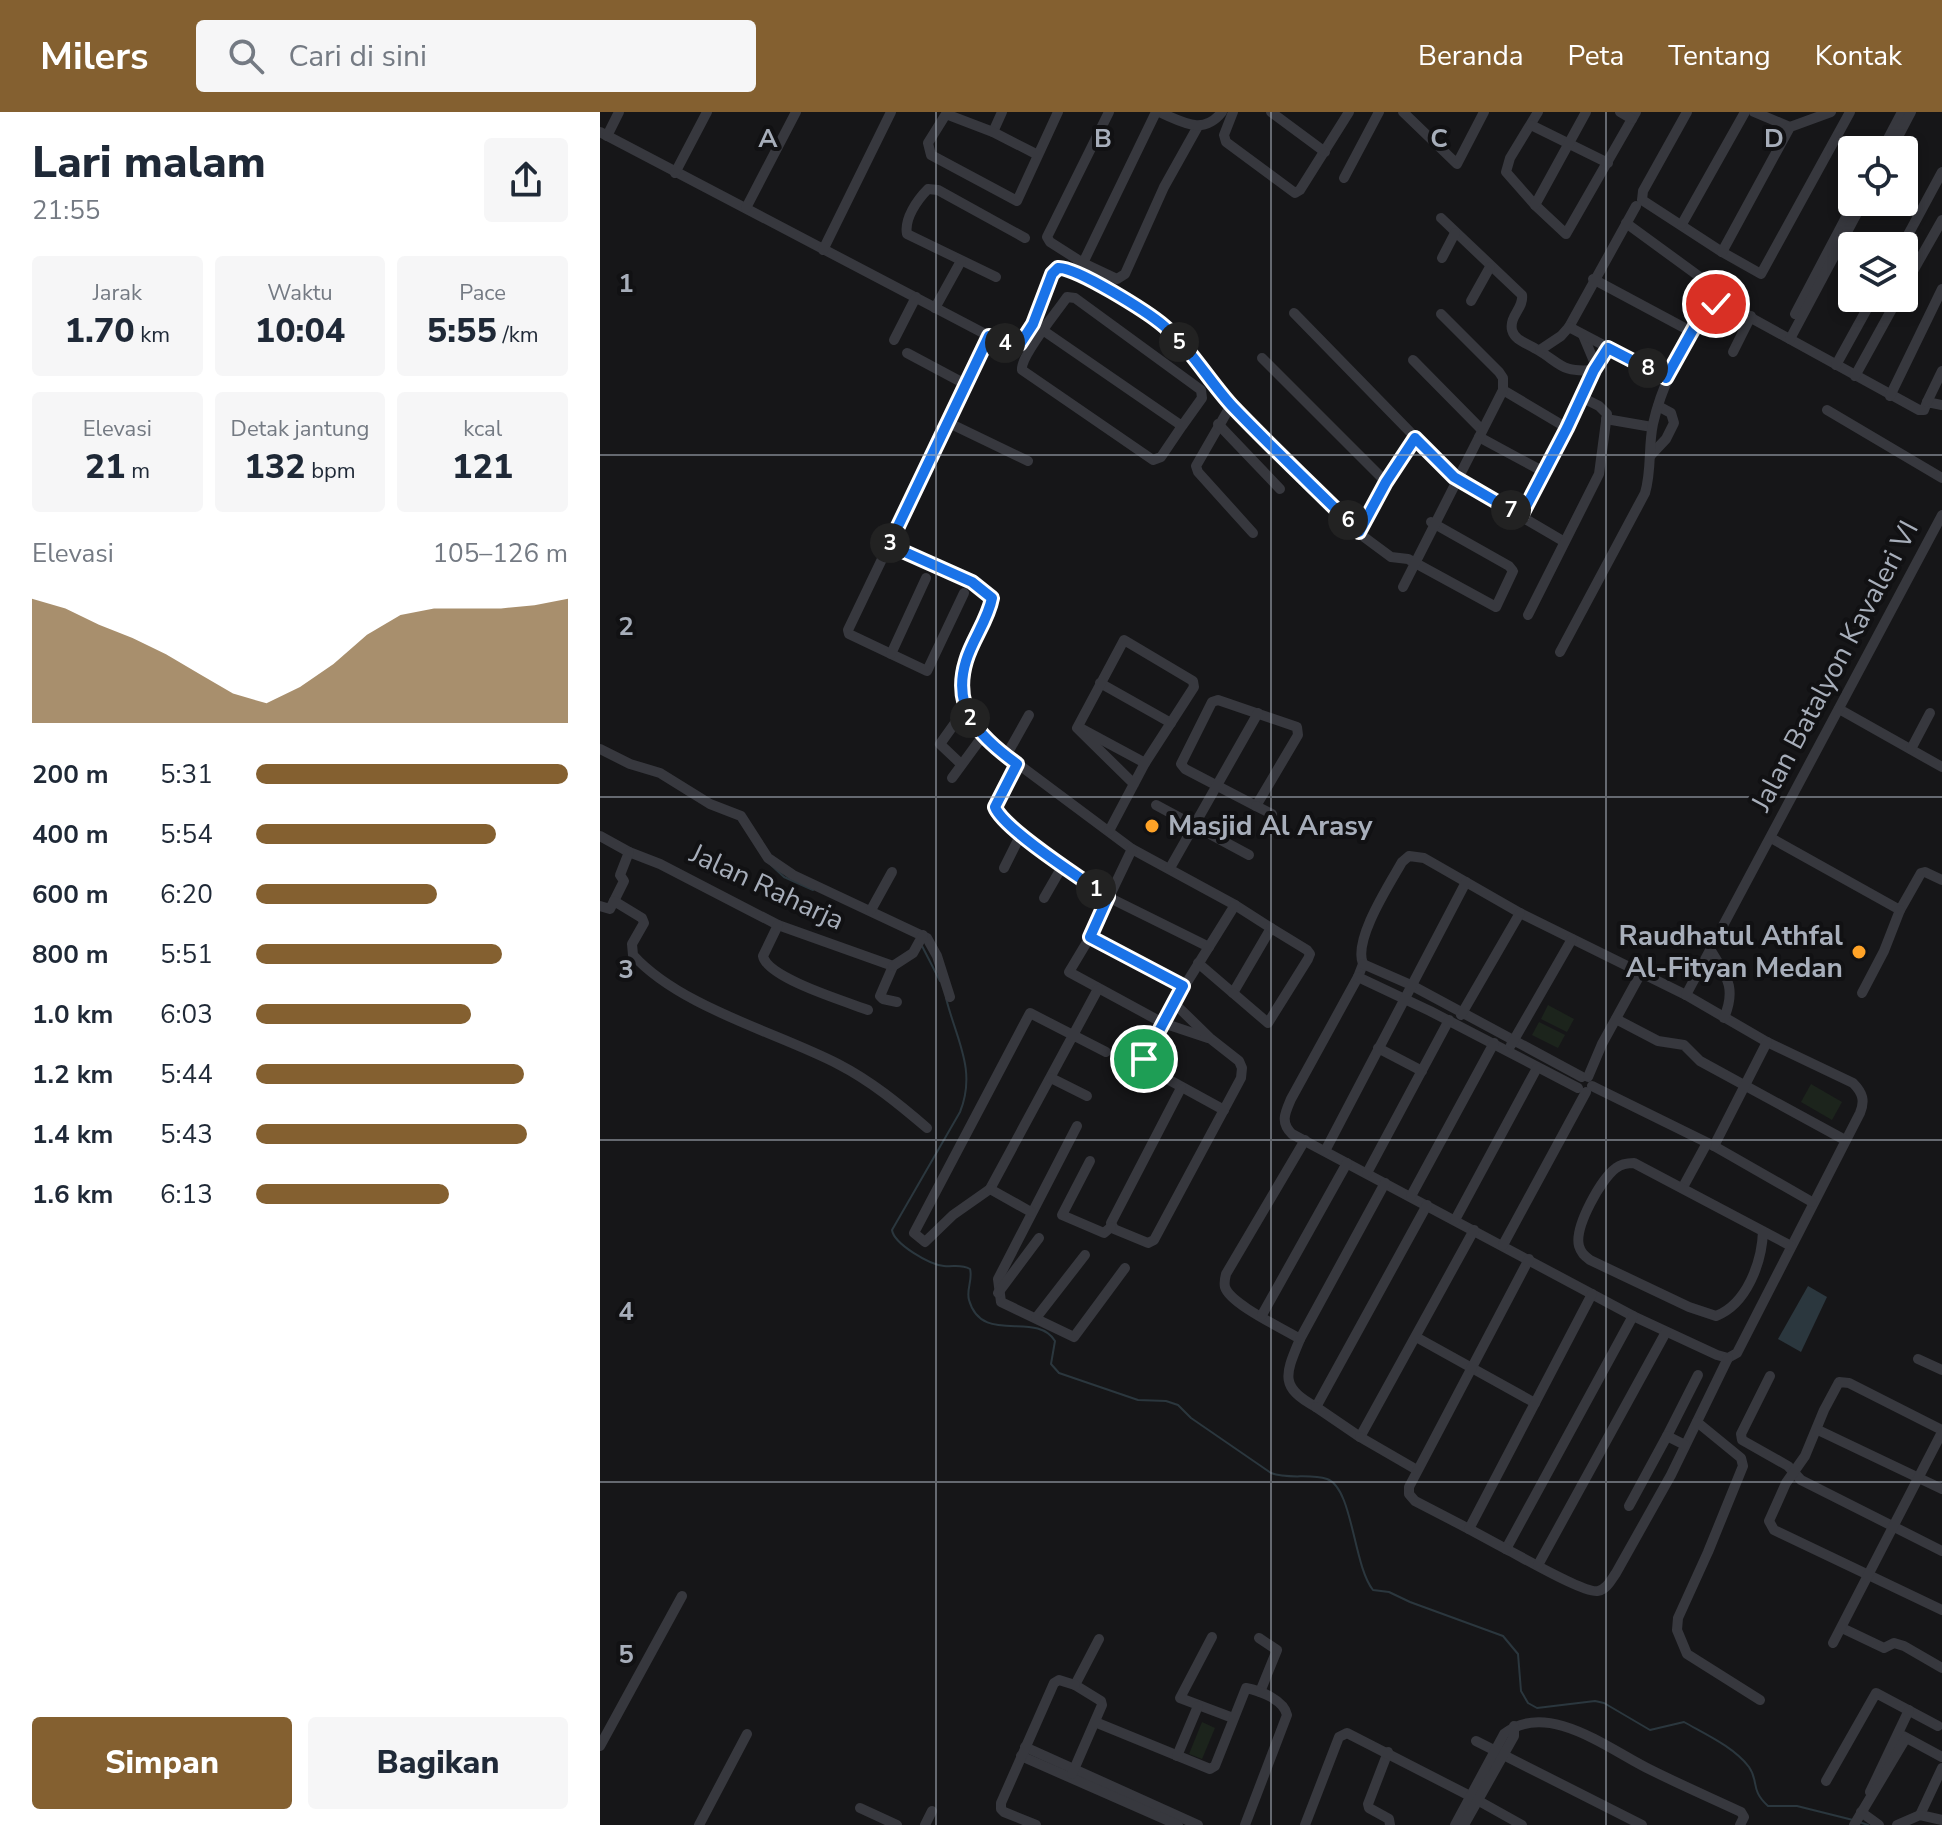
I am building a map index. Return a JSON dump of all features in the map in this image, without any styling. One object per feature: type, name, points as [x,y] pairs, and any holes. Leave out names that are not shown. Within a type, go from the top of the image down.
[{"type":"street","points":[[619,112],[603,134],[989,336],[1017,346],[1024,341],[1033,324],[1052,274],[1058,268],[1071,269],[1162,324],[1231,405],[1359,532],[1415,438]]},
{"type":"street","points":[[675,173],[707,112]]},
{"type":"street","points":[[746,208],[796,112]]},
{"type":"street","points":[[823,250],[891,112]]},
{"type":"street","points":[[993,132],[1002,112]]},
{"type":"street","points":[[1011,214],[1058,112]]},
{"type":"street","points":[[1109,112],[1047,237],[1083,263],[1117,279],[1125,274],[1164,187],[1197,128]]},
{"type":"street","points":[[1083,263],[1157,112],[1197,128],[1209,124],[1222,112]]},
{"type":"street","points":[[1233,112],[1224,135],[1226,142],[1291,192],[1300,190],[1349,112]]},
{"type":"street","points":[[1271,112],[1286,116],[1325,152]]},
{"type":"street","points":[[1344,178],[1379,112]]},
{"type":"street","points":[[1403,112],[1457,164],[1484,112]]},
{"type":"street","points":[[1538,112],[1510,158],[1506,172],[1566,234],[1634,116],[1620,112]]},
{"type":"street","points":[[1535,205],[1586,112]]},
{"type":"street","points":[[1687,112],[1642,197],[1644,202],[1759,273],[1764,272],[1850,112]]},
{"type":"street","points":[[1682,224],[1745,112]]},
{"type":"street","points":[[1754,112],[1790,127]]},
{"type":"street","points":[[1722,252],[1790,127],[1831,112],[1840,128]]},
{"type":"street","points":[[1889,136],[1902,112]]},
{"type":"street","points":[[1898,136],[1911,112]]},
{"type":"street","points":[[1017,201],[931,155],[928,143],[946,114],[993,132],[1038,155]]},
{"type":"street","points":[[1531,125],[1608,163]]},
{"type":"street","points":[[1910,232],[1942,172]]},
{"type":"street","points":[[996,277],[905,231],[917,203],[928,189],[938,190],[1025,238]]},
{"type":"street","points":[[1540,350],[1569,327],[1636,206]]},
{"type":"street","points":[[1795,314],[1847,216]]},
{"type":"street","points":[[1790,339],[1856,216]]},
{"type":"street","points":[[1441,218],[1523,296],[1512,323],[1515,335],[1540,350],[1551,362],[1569,369],[1595,368]]},
{"type":"street","points":[[1918,262],[1942,220]]},
{"type":"street","points":[[1626,223],[1712,293],[1716,304],[1724,303],[1751,316],[1921,411],[1942,371]]},
{"type":"street","points":[[1442,258],[1455,233]]},
{"type":"street","points":[[935,308],[961,261]]},
{"type":"street","points":[[1471,301],[1490,267]]},
{"type":"street","points":[[1593,279],[1692,332]]},
{"type":"street","points":[[1890,396],[1942,289]]},
{"type":"street","points":[[1560,652],[1645,493],[1650,477],[1652,427],[1666,378],[1712,293]]},
{"type":"street","points":[[894,340],[916,297]]},
{"type":"street","points":[[1067,297],[1075,298],[1201,390],[1202,398],[1182,426],[1161,457],[1153,460],[1022,370],[1021,364],[1067,297]]},
{"type":"street","points":[[1836,365],[1865,312]]},
{"type":"street","points":[[1855,376],[1890,312]]},
{"type":"street","points":[[1294,313],[1457,479],[1563,541]]},
{"type":"street","points":[[1403,587],[1411,560],[1503,390],[1503,378],[1499,372],[1441,314]]},
{"type":"street","points":[[1733,352],[1751,316]]},
{"type":"street","points":[[1033,324],[1182,426]]},
{"type":"street","points":[[1569,327],[1666,378]]},
{"type":"street","points":[[1583,335],[1595,368]]},
{"type":"street","points":[[964,593],[928,670],[848,632],[989,336]]},
{"type":"street","points":[[1521,516],[1608,348]]},
{"type":"street","points":[[907,353],[967,385]]},
{"type":"street","points":[[1262,358],[1386,482]]},
{"type":"street","points":[[1413,360],[1481,434],[1544,472]]},
{"type":"street","points":[[1503,390],[1567,428]]},
{"type":"street","points":[[1528,615],[1599,474],[1606,419],[1604,410],[1581,397]]},
{"type":"street","points":[[1927,402],[1942,405]]},
{"type":"street","points":[[1231,405],[1218,424],[1196,470],[1253,533]]},
{"type":"street","points":[[1650,456],[1666,439],[1674,423],[1671,413],[1658,406]]},
{"type":"street","points":[[1827,410],[1942,478]]},
{"type":"street","points":[[1606,419],[1652,427]]},
{"type":"street","points":[[949,423],[1028,461]]},
{"type":"street","points":[[1218,424],[1280,489]]},
{"type":"street","name":"Jalan Batalyon Kavaleri VI","points":[[1686,995],[1942,515]]},
{"type":"street","points":[[1364,537],[1391,557],[1411,560],[1495,607],[1513,575],[1511,568],[1432,523]]},
{"type":"street","points":[[889,545],[972,582],[992,598],[965,662],[963,681],[965,709],[982,737],[1132,849],[1235,905],[1310,954],[1268,1023],[1198,963]]},
{"type":"street","points":[[891,654],[926,578]]},
{"type":"street","points":[[1077,726],[1122,641],[1126,640],[1193,681],[1194,687],[1145,763],[1109,831]]},
{"type":"street","points":[[1100,683],[1171,723]]},
{"type":"street","points":[[1256,806],[1298,731],[1293,725],[1222,700],[1212,702],[1181,761],[1185,769],[1256,806],[1272,814]]},
{"type":"street","points":[[960,763],[940,744],[965,709]]},
{"type":"street","points":[[1839,709],[1942,767]]},
{"type":"street","points":[[1170,868],[1258,713]]},
{"type":"street","points":[[1911,749],[1930,713]]},
{"type":"street","points":[[1006,756],[1029,715]]},
{"type":"street","points":[[1077,726],[1145,763]]},
{"type":"street","points":[[1077,726],[1134,784]]},
{"type":"street","points":[[952,778],[960,763],[982,737]]},
{"type":"street","points":[[600,749],[630,764],[660,773],[710,804],[741,816],[768,858],[777,865],[930,941],[950,997]]},
{"type":"street","points":[[1017,764],[995,807],[998,813],[1021,834],[1108,897],[1209,947]]},
{"type":"street","points":[[1156,805],[1249,855]]},
{"type":"street","points":[[1004,868],[1021,834]]},
{"type":"street","name":"Jalan Raharja","points":[[600,836],[778,925],[893,966]]},
{"type":"street","points":[[1771,838],[1900,910]]},
{"type":"street","points":[[1132,849],[1090,937],[1069,972],[1163,1023],[1211,1039]]},
{"type":"street","points":[[600,906],[610,909],[624,881],[620,876],[629,852]]},
{"type":"street","points":[[1529,1259],[1417,1470],[1409,1487],[1411,1498],[1538,1565],[1591,1591],[1600,1591],[1607,1586],[1626,1557],[1728,1358],[1741,1349],[1862,1106],[1862,1093],[1853,1083],[1767,1042],[1686,995],[1520,913],[1416,856],[1402,862],[1367,931],[1359,956],[1363,964],[1411,985],[1514,1039],[1585,1084],[1710,1145],[1812,1202]]},
{"type":"street","points":[[1044,898],[1063,865]]},
{"type":"street","points":[[871,910],[892,872]]},
{"type":"street","points":[[1862,993],[1884,951],[1900,910],[1921,873],[1941,876]]},
{"type":"street","points":[[1325,1151],[1466,882]]},
{"type":"street","points":[[614,901],[642,918],[643,924],[632,944],[633,955],[664,980],[730,1017],[839,1064],[883,1091],[927,1128]]},
{"type":"street","points":[[1224,1110],[1181,1088],[1148,1068],[1144,1062],[1183,986],[1235,905]]},
{"type":"street","points":[[1367,1173],[1422,1071],[1452,1022],[1462,1012],[1520,913]]},
{"type":"street","points":[[778,925],[764,952],[763,959],[768,967],[798,983],[868,1010]]},
{"type":"street","points":[[1233,993],[1271,928]]},
{"type":"street","points":[[897,1002],[880,996],[893,966],[913,953],[922,936]]},
{"type":"street","points":[[1090,937],[1183,986]]},
{"type":"street","points":[[1509,1051],[1572,939]]},
{"type":"street","points":[[1710,949],[1732,988],[1724,1018]]},
{"type":"street","points":[[1363,964],[1284,1114],[1286,1128],[1633,1316],[1728,1358]]},
{"type":"street","points":[[1503,1245],[1641,973]]},
{"type":"street","points":[[1358,977],[1494,1043],[1537,1068],[1585,1084]]},
{"type":"street","points":[[1098,989],[1073,1035],[1051,1078],[990,1189],[953,1215],[925,1242],[914,1233],[1030,1013],[1073,1035],[1106,1052]]},
{"type":"street","points":[[1111,1227],[1145,1243],[1153,1242],[1241,1078],[1239,1061],[1174,1003]]},
{"type":"street","points":[[1616,1019],[1658,1041],[1684,1045],[1700,1061],[1744,1087],[1845,1140]]},
{"type":"street","points":[[1683,1187],[1744,1087],[1767,1042]]},
{"type":"street","points":[[1411,1196],[1494,1043]]},
{"type":"street","points":[[1378,1048],[1422,1071]]},
{"type":"street","points":[[1455,1220],[1537,1068]]},
{"type":"street","points":[[1051,1078],[1087,1096]]},
{"type":"street","points":[[1090,1161],[1062,1215],[1104,1233],[1111,1227],[1181,1088]]},
{"type":"street","points":[[1077,1126],[998,1279],[1001,1302],[1074,1337],[1125,1268]]},
{"type":"street","points":[[1300,1339],[1241,1304],[1229,1293],[1225,1282],[1226,1274],[1305,1140]]},
{"type":"street","points":[[1262,1315],[1347,1163]]},
{"type":"street","points":[[1763,1231],[1762,1253],[1746,1287],[1731,1307],[1716,1316],[1689,1307],[1590,1260],[1581,1251],[1578,1238],[1603,1182],[1616,1168],[1634,1163],[1683,1187],[1791,1246]]},
{"type":"street","points":[[1385,1183],[1300,1339],[1288,1369],[1289,1384],[1297,1395],[1417,1470]]},
{"type":"street","points":[[990,1189],[1031,1212]]},
{"type":"street","points":[[1316,1407],[1427,1205]]},
{"type":"street","points":[[1360,1437],[1474,1230]]},
{"type":"street","points":[[998,1293],[1039,1238]]},
{"type":"street","points":[[1036,1318],[1085,1255]]},
{"type":"street","points":[[1469,1529],[1592,1294]]},
{"type":"street","points":[[1506,1549],[1633,1316]]},
{"type":"street","points":[[1538,1565],[1666,1332]]},
{"type":"street","points":[[1416,1337],[1535,1403]]},
{"type":"street","points":[[1918,1359],[1942,1370]]},
{"type":"street","points":[[1629,1506],[1698,1375]]},
{"type":"street","points":[[1770,1376],[1741,1438],[1794,1472],[1801,1480],[1942,1551]]},
{"type":"street","points":[[1833,1643],[1870,1575],[1920,1478],[1942,1431],[1842,1381],[1836,1385],[1803,1459],[1781,1492],[1769,1521],[1772,1529],[1870,1575],[1942,1610]]},
{"type":"street","points":[[1697,1422],[1741,1458],[1743,1466],[1678,1618],[1677,1630],[1689,1656],[1760,1700]]},
{"type":"street","points":[[1818,1430],[1942,1489]]},
{"type":"street","points":[[1667,1436],[1685,1445]]},
{"type":"street","points":[[600,1746],[682,1596]]},
{"type":"street","points":[[1842,1628],[1884,1648],[1894,1643],[1904,1646],[1942,1668]]},
{"type":"street","points":[[1212,1637],[1179,1694],[1182,1700],[1233,1718]]},
{"type":"street","points":[[1259,1638],[1277,1650],[1260,1692]]},
{"type":"street","points":[[1075,1685],[1099,1639]]},
{"type":"street","points":[[1036,1825],[1001,1809],[1054,1683],[1059,1680],[1075,1685],[1101,1701],[1072,1773]]},
{"type":"street","points":[[1095,1722],[1211,1769],[1246,1688],[1277,1701],[1288,1713],[1245,1825]]},
{"type":"street","points":[[1826,1781],[1874,1693],[1881,1693],[1938,1726]]},
{"type":"street","points":[[1177,1756],[1198,1706]]},
{"type":"street","points":[[1879,1825],[1858,1818],[1876,1791],[1902,1735],[1909,1710]]},
{"type":"street","points":[[1464,1825],[1488,1771],[1499,1752],[1514,1736],[1514,1726],[1534,1722],[1584,1732],[1648,1769],[1741,1812],[1744,1817],[1740,1825]]},
{"type":"street","points":[[699,1825],[747,1734]]},
{"type":"street","points":[[1305,1825],[1341,1734],[1350,1734],[1522,1825]]},
{"type":"street","points":[[1902,1735],[1942,1757]]},
{"type":"street","points":[[1476,1741],[1642,1825]]},
{"type":"street","points":[[1023,1752],[1175,1822],[1198,1825]]},
{"type":"street","points":[[1388,1752],[1368,1804],[1369,1808],[1389,1819],[1390,1825]]},
{"type":"street","points":[[1920,1815],[1942,1768]]},
{"type":"street","points":[[1455,1825],[1474,1798]]},
{"type":"street","points":[[860,1808],[875,1820],[897,1825]]},
{"type":"street","points":[[925,1825],[932,1811]]},
{"type":"street","points":[[1897,1825],[1920,1815],[1942,1820]]},
{"type":"shaded area","points":[[1548,1005],[1574,1019],[1567,1032],[1541,1019]]},
{"type":"shaded area","points":[[1539,1022],[1565,1035],[1558,1048],[1532,1035]]},
{"type":"shaded area","points":[[1811,1084],[1842,1102],[1832,1120],[1801,1102]]},
{"type":"shaded area","points":[[1808,1286],[1827,1297],[1801,1352],[1778,1339]]},
{"type":"shaded area","points":[[1202,1722],[1215,1728],[1202,1759],[1189,1754]]},
{"type":"waterway","points":[[771,865],[784,877],[813,890]]},
{"type":"waterway","points":[[921,944],[940,981]]},
{"type":"waterway","points":[[946,998],[966,1068],[965,1097],[960,1112],[892,1230],[899,1241],[922,1258],[938,1265],[970,1269],[968,1296],[976,1314],[997,1325],[1035,1328],[1046,1332],[1055,1341],[1051,1364],[1059,1373],[1138,1400],[1166,1401],[1178,1405],[1191,1418],[1271,1473],[1327,1479],[1336,1485],[1348,1511],[1361,1563],[1373,1590],[1389,1592],[1503,1636],[1518,1654],[1521,1691],[1528,1703],[1537,1708],[1595,1701],[1604,1703],[1650,1730],[1684,1722],[1743,1760],[1752,1772],[1759,1795],[1768,1806],[1797,1806],[1853,1820]]},
{"type":"waterway","points":[[1859,1822],[1868,1825]]},
{"type":"place","name":"Masjid Al Arasy","points":[[1152,826]]},
{"type":"place","name":"Raudhatul Athfal Al-Fityan Medan","points":[[1859,952]]},
{"type":"route","points":[[1144,1059],[1183,986],[1090,937],[1108,897],[1021,834],[995,807],[1017,764],[982,737],[965,709],[963,681],[965,662],[992,598],[972,582],[889,545],[989,336],[1013,346],[1024,341],[1052,274],[1058,268],[1071,269],[1170,331],[1231,405],[1359,532],[1415,438],[1454,477],[1521,516],[1608,348],[1666,378],[1710,299],[1716,304]]}]
